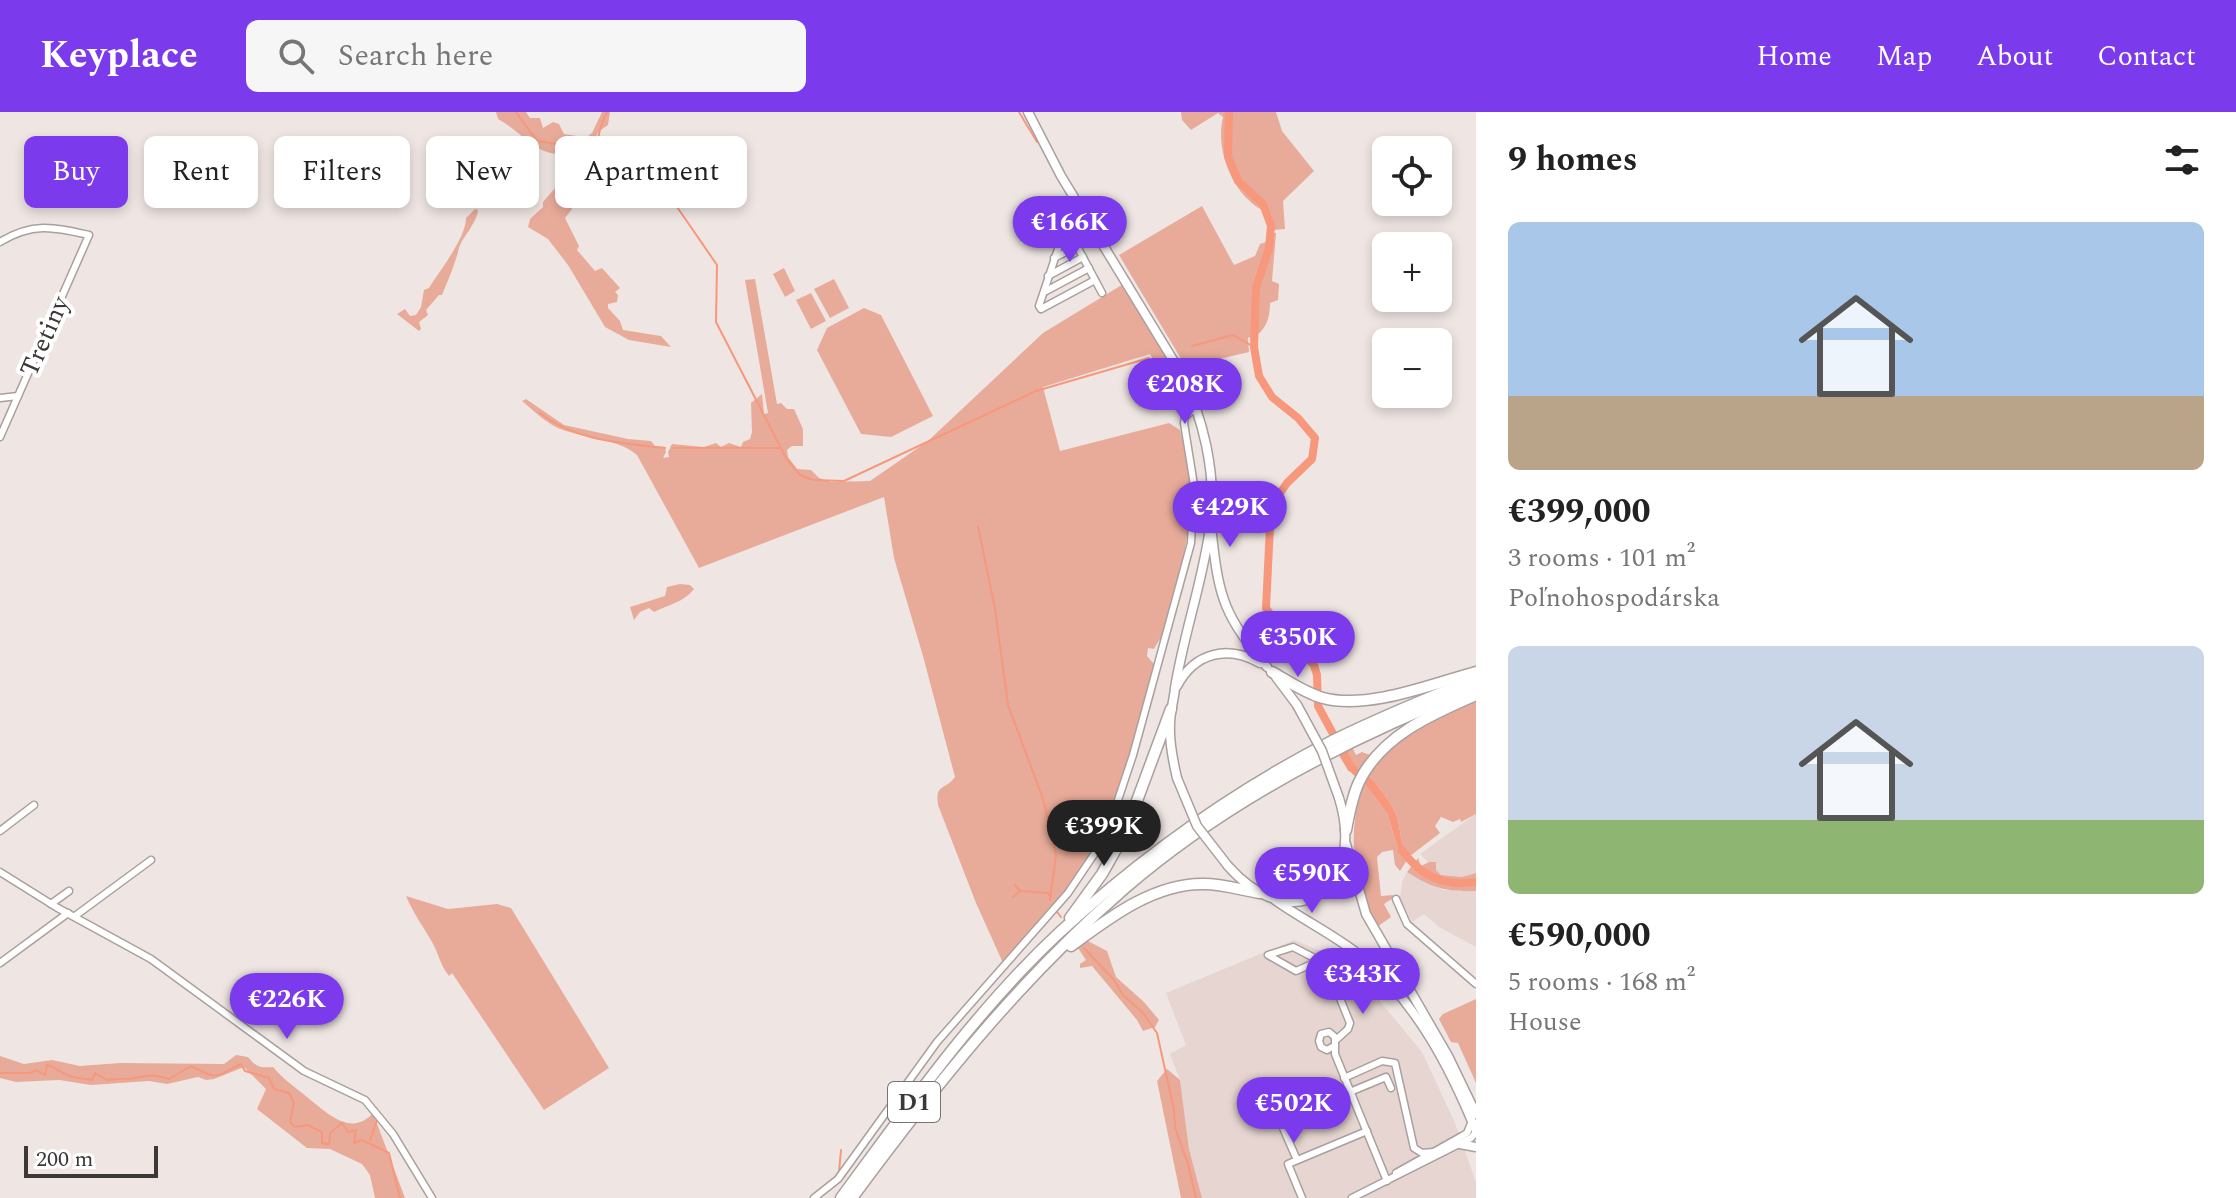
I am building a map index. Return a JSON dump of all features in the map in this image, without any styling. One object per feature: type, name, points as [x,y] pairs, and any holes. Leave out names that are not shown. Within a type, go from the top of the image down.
[{"type":"highway","points":[[1270,670],[1319,697],[1344,701],[1388,695],[1476,672]]},
{"type":"highway","name":"D1","points":[[846,1197],[986,1011],[1059,933],[1173,839],[1239,795],[1345,739],[1476,679]]},
{"type":"highway","name":"D1","points":[[1345,739],[1476,688]]},
{"type":"highway","points":[[1346,830],[1359,781],[1387,744],[1412,727],[1476,695]]},
{"type":"highway","points":[[1059,933],[1102,874],[1125,833],[1171,709]]},
{"type":"highway","name":"D1","points":[[846,1197],[993,1018],[1032,976],[1125,888],[1177,847],[1330,747]]},
{"type":"highway","points":[[1032,976],[1102,924],[1161,891],[1201,884],[1260,893]]},
{"type":"main road","points":[[1028,112],[1069,189],[1173,359],[1196,407],[1209,463],[1211,521],[1221,597],[1238,631],[1297,705],[1322,751],[1339,798],[1346,830],[1340,869],[1323,892],[1299,902],[1275,900]]},
{"type":"main road","points":[[1211,521],[1171,709],[1171,740],[1177,778],[1197,826],[1243,882],[1362,957],[1423,1018]]},
{"type":"main road","points":[[1175,690],[1192,665],[1214,653],[1238,654],[1270,670]]},
{"type":"main road","points":[[1346,844],[1366,914],[1445,1058],[1474,1118],[1472,1132]]},
{"type":"main road","points":[[1460,1144],[1476,1147]]},
{"type":"street","points":[[1063,220],[1102,293]]},
{"type":"street","name":"Tretiny","points":[[0,242],[18,231],[39,227],[89,235],[0,437]]},
{"type":"street","points":[[1069,230],[1063,234],[1039,306],[1041,309],[1095,280]]},
{"type":"street","points":[[1054,258],[1078,246]]},
{"type":"street","points":[[1048,276],[1083,257]]},
{"type":"street","points":[[1045,290],[1089,268]]},
{"type":"street","points":[[1045,290],[1053,303]]},
{"type":"street","points":[[0,398],[18,396]]},
{"type":"street","points":[[814,1198],[838,1179],[937,1042],[1064,898],[1109,827],[1133,755],[1191,543],[1194,485],[1184,423],[1196,407]]},
{"type":"street","points":[[0,831],[34,805]]},
{"type":"street","points":[[0,963],[151,860]]},
{"type":"street","points":[[0,872],[51,904],[154,960],[304,1071],[365,1100],[393,1134],[432,1198]]},
{"type":"street","points":[[51,904],[69,891]]},
{"type":"street","points":[[1396,899],[1407,924],[1476,984]]},
{"type":"street","points":[[1321,960],[1296,971],[1268,955],[1293,947],[1321,960],[1326,964],[1350,1023],[1346,1031],[1323,1049]]},
{"type":"street","points":[[1340,1067],[1323,1049],[1319,1041],[1321,1034],[1329,1032],[1334,1040],[1344,1078],[1387,1181]]},
{"type":"street","points":[[1344,1078],[1380,1062],[1393,1062],[1398,1070],[1414,1148],[1422,1153],[1434,1152]]},
{"type":"street","points":[[1297,1160],[1280,1121],[1386,1077],[1391,1088]]},
{"type":"street","points":[[1302,1198],[1288,1164],[1367,1131]]},
{"type":"street","points":[[1352,1198],[1387,1181],[1460,1144],[1476,1132],[1434,1152],[1387,1181]]},
{"type":"shaded area","points":[[496,112],[526,112],[530,118],[540,118],[543,128],[553,122],[559,124],[564,134],[577,136],[555,136],[555,154],[539,148],[539,136],[521,136],[498,119]]},
{"type":"shaded area","points":[[602,112],[610,112],[608,125],[596,136],[588,136]]},
{"type":"shaded area","points":[[1181,112],[1276,112],[1282,131],[1314,171],[1283,201],[1285,229],[1274,230],[1266,205],[1262,210],[1234,182],[1224,156],[1223,117],[1218,113],[1191,130],[1182,120]]},
{"type":"shaded area","points":[[555,188],[555,208],[572,208],[565,218],[579,246],[577,250],[595,271],[602,268],[620,288],[615,292],[617,302],[608,304],[608,308],[620,321],[623,330],[661,336],[671,347],[629,340],[605,327],[568,265],[548,239],[528,227],[530,219],[543,207],[543,202]]},
{"type":"shaded area","points":[[1202,206],[1234,265],[1255,256],[1260,244],[1272,240],[1273,233],[1276,233],[1272,281],[1279,284],[1278,300],[1270,303],[1268,319],[1261,332],[1252,339],[1248,337],[1249,352],[1186,367],[1119,255]]},
{"type":"shaded area","points":[[475,209],[478,210],[477,216],[460,247],[442,295],[426,310],[428,315],[419,322],[419,331],[397,314],[405,309],[410,316],[416,315],[424,290],[429,288],[452,254],[462,235],[466,218]]},
{"type":"shaded area","points":[[784,268],[795,291],[785,297],[773,274]]},
{"type":"shaded area","points":[[755,279],[777,404],[794,409],[803,429],[803,446],[792,446],[787,450],[788,457],[797,469],[811,470],[819,478],[831,482],[870,481],[928,441],[1043,333],[1125,283],[1190,402],[1190,406],[1179,413],[1150,354],[1043,387],[1060,451],[1169,423],[1180,430],[1188,471],[1190,510],[1185,550],[1168,617],[1154,649],[1148,648],[1147,656],[1154,664],[1150,683],[1129,761],[1109,818],[1091,854],[1069,887],[1003,963],[938,805],[939,790],[955,777],[894,558],[884,497],[699,568],[637,455],[609,441],[558,428],[522,401],[526,399],[564,425],[651,441],[655,446],[665,447],[663,458],[669,457],[672,444],[704,447],[716,443],[721,447],[729,443],[741,447],[743,442],[750,439],[752,432],[751,403],[762,394],[764,414],[768,413],[745,280]]},
{"type":"shaded area","points":[[834,279],[849,308],[830,318],[814,289]]},
{"type":"shaded area","points":[[811,293],[826,321],[811,329],[796,300]]},
{"type":"shaded area","points":[[864,308],[881,315],[933,416],[891,437],[861,434],[817,350],[827,328]]},
{"type":"shaded area","points":[[690,585],[694,589],[681,600],[654,612],[649,608],[640,612],[634,620],[630,607],[665,596],[667,587]]},
{"type":"shaded area","points":[[1476,697],[1476,814],[1461,822],[1460,819],[1453,822],[1441,817],[1435,826],[1440,833],[1410,856],[1404,846],[1395,812],[1367,774],[1403,738],[1430,720]]},
{"type":"shaded area","points":[[1353,749],[1356,755],[1362,752],[1370,755],[1359,773],[1353,768],[1349,772],[1337,752]]},
{"type":"shaded area","points":[[1367,774],[1395,812],[1404,846],[1410,856],[1407,860],[1397,846],[1387,813],[1363,782]]},
{"type":"shaded area","points":[[1363,782],[1387,813],[1397,846],[1407,860],[1400,871],[1395,865],[1393,850],[1382,852],[1377,857],[1381,896],[1393,895],[1393,898],[1384,904],[1391,917],[1377,927],[1362,891],[1355,856],[1355,820]]},
{"type":"shaded area","points":[[1476,814],[1476,873],[1462,877],[1441,875],[1420,854]]},
{"type":"shaded area","points":[[1418,858],[1421,866],[1436,862],[1436,870],[1441,875],[1462,877],[1476,873],[1476,891],[1440,888],[1407,872]]},
{"type":"shaded area","points":[[1407,872],[1443,890],[1476,891],[1476,947],[1439,927],[1424,914],[1412,922],[1400,898]]},
{"type":"shaded area","points":[[406,896],[448,909],[497,904],[511,908],[609,1068],[544,1110],[452,973],[449,976],[446,972]]},
{"type":"shaded area","points":[[1084,939],[1107,951],[1116,977],[1159,1020],[1155,1027],[1143,1031],[1092,966],[1080,968],[1086,960],[1076,945]]},
{"type":"shaded area","points":[[1294,940],[1330,955],[1364,982],[1422,1052],[1455,1123],[1476,1182],[1476,1198],[1202,1198],[1189,1149],[1180,1080],[1170,1054],[1186,1045],[1166,993]]},
{"type":"shaded area","points":[[1476,999],[1476,1083],[1458,1043],[1451,1042],[1439,1019],[1443,1014]]},
{"type":"shaded area","points":[[236,1055],[248,1057],[259,1066],[273,1067],[339,1120],[356,1123],[373,1113],[405,1198],[375,1198],[370,1175],[362,1164],[330,1149],[307,1148],[257,1109],[266,1089],[244,1067],[214,1079],[198,1077],[167,1084],[149,1081],[91,1085],[59,1080],[16,1082],[0,1078],[0,1056],[24,1064],[52,1060],[80,1066],[120,1063],[224,1064]]},
{"type":"shaded area","points":[[1167,1069],[1180,1080],[1189,1149],[1202,1198],[1181,1198],[1157,1081]]},
{"type":"waterway","points":[[516,112],[537,141],[580,148],[661,189],[675,204],[717,265],[716,322],[786,458],[800,475],[813,480],[844,481],[1036,391],[1149,358]]},
{"type":"waterway","points":[[599,136],[607,112]]},
{"type":"waterway","points":[[1019,112],[1037,142]]},
{"type":"waterway","points":[[1229,112],[1228,156],[1238,181],[1263,204],[1271,226],[1269,248],[1256,288],[1254,347],[1259,376],[1272,397],[1298,418],[1315,438],[1312,459],[1287,483],[1271,506],[1266,608],[1278,626],[1314,665],[1318,706],[1351,767],[1364,779]]},
{"type":"waterway","points":[[1192,346],[1233,335],[1254,347]]},
{"type":"waterway","points":[[540,413],[568,430],[584,435],[665,448]]},
{"type":"waterway","points":[[674,448],[780,448]]},
{"type":"waterway","points":[[978,526],[995,609],[1008,705],[1043,799],[1056,855],[1050,900]]},
{"type":"waterway","points":[[1402,850],[1417,867],[1434,878],[1453,883],[1476,882]]},
{"type":"waterway","points":[[1015,885],[1020,891],[1049,895]]},
{"type":"waterway","points":[[1013,897],[1020,891]]},
{"type":"waterway","points":[[1057,912],[1061,917]]},
{"type":"waterway","points":[[1084,948],[1114,980],[1123,995],[1143,1013],[1157,1033],[1175,1128],[1196,1198]]},
{"type":"waterway","points":[[0,1073],[30,1073],[36,1070],[45,1075],[47,1065],[71,1076],[92,1080],[95,1073],[107,1080],[152,1076],[169,1079],[191,1066],[217,1076],[241,1064],[245,1071],[269,1078],[274,1089],[289,1093],[294,1103],[290,1122],[295,1127],[308,1125],[322,1132],[322,1143],[329,1144],[330,1133],[342,1123],[348,1132],[356,1130],[354,1143],[362,1140],[389,1153],[400,1198]]},
{"type":"waterway","points":[[370,1140],[377,1120]]},
{"type":"waterway","points":[[832,1181],[839,1172],[841,1150]]}]
